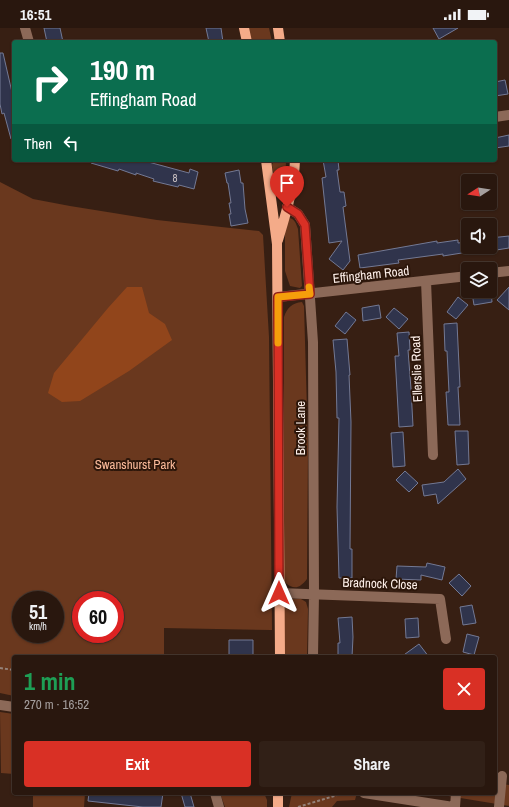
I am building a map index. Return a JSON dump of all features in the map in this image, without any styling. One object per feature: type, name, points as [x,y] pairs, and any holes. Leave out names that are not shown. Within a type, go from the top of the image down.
[{"type":"main road","points":[[244,28],[246,40]]},
{"type":"main road","points":[[278,28],[280,40]]},
{"type":"main road","name":"Brook Lane","points":[[266,162],[277,244],[280,655]]},
{"type":"main road","name":"Brook Lane","points":[[277,244],[294,178],[295,162]]},
{"type":"main road","points":[[278,795],[278,807]]},
{"type":"street","points":[[25,28],[28,40]]},
{"type":"street","points":[[280,40],[285,28]]},
{"type":"street","points":[[497,117],[509,115]]},
{"type":"street","name":"Brook Lane","points":[[287,207],[298,214],[305,225],[313,342],[313,655]]},
{"type":"street","points":[[497,273],[509,271]]},
{"type":"street","name":"Effingham Road","points":[[278,297],[461,277]]},
{"type":"street","name":"Ellerslie Road","points":[[426,281],[433,455]]},
{"type":"street","name":"Bradnock Close","points":[[279,593],[440,599],[446,639]]},
{"type":"street","points":[[0,705],[12,707]]},
{"type":"street","points":[[499,807],[502,776]]},
{"type":"street","points":[[216,795],[220,807]]},
{"type":"street","points":[[377,795],[454,807],[456,795]]},
{"type":"path","points":[[0,668],[12,670]]},
{"type":"path","points":[[298,807],[337,795]]},
{"type":"green space","points":[[248,28],[269,28],[272,40],[251,40]]},
{"type":"green space","points":[[273,162],[286,162],[285,187],[282,194],[277,193],[272,165]]},
{"type":"green space","name":"Swanshurst Park","points":[[0,182],[33,199],[70,206],[157,220],[259,231],[263,235],[269,337],[272,630],[164,628],[164,655],[12,655],[12,696],[0,693]]},
{"type":"green space","points":[[288,218],[294,220],[298,229],[302,286],[300,288],[290,286],[285,271],[285,224]]},
{"type":"green space","points":[[302,302],[304,306],[308,447],[307,579],[301,585],[294,587],[284,582],[284,317],[290,306]]},
{"type":"green space","points":[[293,599],[301,599],[306,602],[308,609],[307,655],[283,655],[283,611],[286,603]]},
{"type":"green space","points":[[0,712],[12,714],[12,774],[1,773]]},
{"type":"green space","points":[[497,783],[509,785],[509,806],[442,795],[497,795]]},
{"type":"green space","points":[[33,795],[85,795],[84,807],[33,807]]},
{"type":"green space","points":[[221,795],[265,795],[267,800],[267,807],[225,807]]},
{"type":"green space","points":[[292,795],[356,795],[355,800],[337,801],[332,807],[289,807]]},
{"type":"shaded area","points":[[127,287],[142,287],[149,313],[165,324],[172,340],[129,371],[80,401],[62,402],[48,393],[54,373]]},
{"type":"building","points":[[44,28],[60,28],[63,40],[47,40]]},
{"type":"building","points":[[206,28],[221,28],[223,40],[209,40]]},
{"type":"building","points":[[433,28],[458,28],[439,39]]},
{"type":"building","points":[[0,53],[3,53],[12,92],[12,139],[4,113],[2,114],[0,104]]},
{"type":"building","points":[[505,80],[508,94],[497,96],[497,82]]},
{"type":"building","points":[[509,135],[509,146],[497,148],[497,138]]},
{"type":"building","points":[[148,162],[189,173],[190,169],[198,172],[194,189],[153,181],[154,179],[136,173],[136,175],[119,169],[118,171],[91,163]]},
{"type":"building","points":[[323,162],[338,162],[339,170],[337,170],[340,192],[344,192],[346,206],[343,207],[350,261],[343,270],[329,259],[342,241],[329,243],[322,178],[326,177]]},
{"type":"building","points":[[239,170],[241,183],[243,183],[245,209],[248,223],[231,226],[229,203],[231,203],[225,173]]},
{"type":"building","points":[[509,236],[509,248],[497,250],[497,237]]},
{"type":"building","points":[[458,240],[458,243],[461,243],[461,253],[398,260],[399,263],[360,268],[358,255],[437,241],[437,243]]},
{"type":"building","points":[[509,287],[509,310],[497,300]]},
{"type":"building","points":[[458,297],[468,305],[456,319],[447,312]]},
{"type":"building","points":[[473,298],[492,298],[492,302],[474,305]]},
{"type":"building","points":[[379,305],[381,318],[363,321],[362,308]]},
{"type":"building","points":[[394,308],[408,319],[399,329],[386,317]]},
{"type":"building","points":[[346,312],[356,320],[345,334],[335,326]]},
{"type":"building","points":[[457,323],[460,425],[448,425],[446,392],[449,392],[444,324]]},
{"type":"building","points":[[409,332],[410,350],[408,350],[413,426],[399,427],[395,356],[399,356],[397,333]]},
{"type":"building","points":[[347,339],[350,375],[351,422],[350,549],[352,549],[352,578],[339,578],[337,507],[339,418],[337,418],[336,372],[333,340]]},
{"type":"building","points":[[455,431],[468,431],[469,464],[457,465]]},
{"type":"building","points":[[403,432],[405,466],[393,467],[391,433]]},
{"type":"building","points":[[458,469],[466,479],[438,504],[436,494],[424,496],[422,485],[444,482]]},
{"type":"building","points":[[405,471],[418,483],[409,492],[396,480]]},
{"type":"building","points":[[427,563],[445,567],[442,580],[421,575],[421,580],[396,579],[397,566],[426,567]]},
{"type":"building","points":[[459,574],[471,586],[462,596],[449,583]]},
{"type":"building","points":[[472,605],[476,623],[463,625],[460,607]]},
{"type":"building","points":[[352,617],[352,655],[338,655],[338,643],[340,643],[338,618]]},
{"type":"building","points":[[418,618],[419,637],[406,638],[405,619]]},
{"type":"building","points":[[467,634],[479,637],[474,655],[463,652]]},
{"type":"building","points":[[229,640],[253,640],[253,655],[229,655]]},
{"type":"building","points":[[419,644],[427,655],[404,655]]},
{"type":"building","points":[[89,795],[163,795],[161,807],[143,807],[88,801]]},
{"type":"building","points":[[182,795],[191,795],[194,807],[185,807]]},
{"type":"slow traffic","points":[[278,343],[278,297],[310,294],[309,287]]},
{"type":"route","points":[[279,593],[278,297],[310,294],[305,225],[298,214],[287,207]]}]
